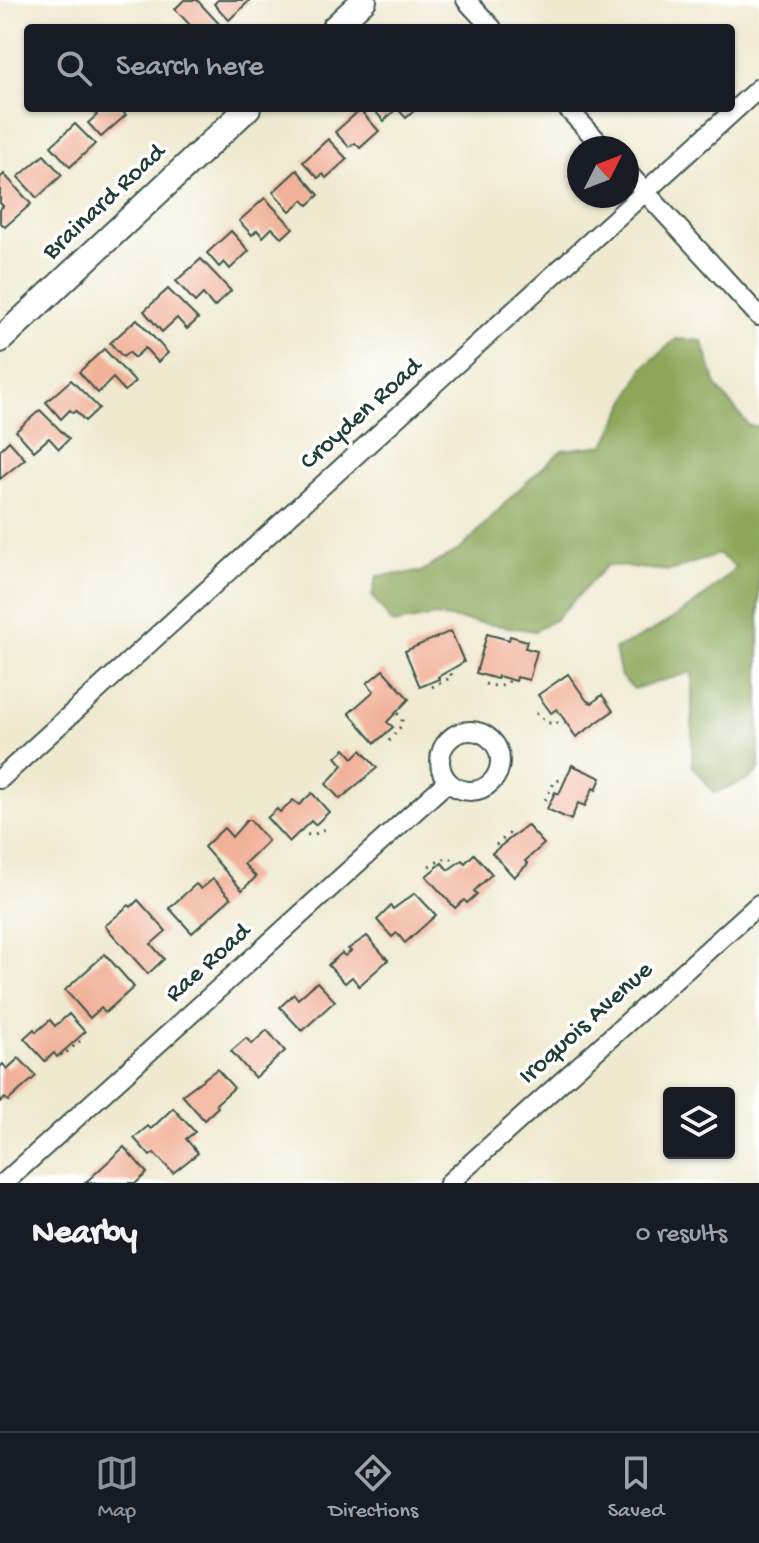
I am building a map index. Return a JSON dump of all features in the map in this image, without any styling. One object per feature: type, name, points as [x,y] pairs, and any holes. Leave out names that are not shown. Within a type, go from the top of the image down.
[{"type":"street","points":[[338,24],[364,0]]},
{"type":"street","points":[[466,0],[488,24]]},
{"type":"street","name":"Croyden Road","points":[[735,110],[759,88]]},
{"type":"street","name":"Brainard Road","points":[[0,340],[244,112]]},
{"type":"street","points":[[571,112],[593,136]]},
{"type":"street","name":"Croyden Road","points":[[0,779],[733,112]]},
{"type":"street","points":[[639,185],[759,316]]},
{"type":"street","name":"Rae Road","points":[[4,1183],[447,782]]},
{"type":"street","name":"Iroquois Avenue","points":[[449,1183],[759,904]]},
{"type":"path","points":[[432,687],[449,680],[450,671]]},
{"type":"path","points":[[485,684],[501,686],[510,679]]},
{"type":"path","points":[[389,741],[402,725],[397,713]]},
{"type":"path","points":[[536,713],[548,723],[566,723]]},
{"type":"path","points":[[545,800],[555,781],[566,779]]},
{"type":"path","points":[[300,831],[307,835],[315,834],[328,826]]},
{"type":"path","points":[[496,845],[509,834],[513,838]]},
{"type":"path","points":[[429,866],[448,857],[458,863]]},
{"type":"path","points":[[61,1054],[80,1041]]},
{"type":"green space","points":[[676,339],[702,341],[717,387],[749,426],[759,426],[759,769],[750,779],[714,793],[692,765],[692,672],[634,689],[621,677],[615,649],[680,614],[709,593],[736,567],[718,554],[670,571],[607,565],[557,618],[535,631],[435,616],[393,624],[372,596],[377,576],[420,572],[462,548],[562,450],[605,445],[643,368]]},
{"type":"building","points":[[184,0],[197,0],[219,24],[189,24],[175,9]]},
{"type":"building","points":[[218,0],[250,0],[229,20],[214,4]]},
{"type":"building","points":[[93,112],[123,112],[126,115],[101,137],[88,123],[97,115]]},
{"type":"building","points":[[358,112],[362,112],[379,131],[360,148],[355,143],[349,147],[335,132]]},
{"type":"building","points":[[376,112],[393,112],[384,121]]},
{"type":"building","points":[[75,124],[95,144],[70,167],[51,146]]},
{"type":"building","points":[[328,139],[347,159],[326,178],[323,174],[318,178],[303,162]]},
{"type":"building","points":[[44,155],[62,175],[37,198],[18,177]]},
{"type":"building","points":[[297,170],[319,195],[308,205],[303,200],[290,211],[273,192]]},
{"type":"building","points":[[4,174],[31,204],[5,227],[0,222],[3,206],[0,203],[0,178]]},
{"type":"building","points":[[265,198],[293,228],[282,238],[272,228],[263,237],[257,230],[252,235],[239,221]]},
{"type":"building","points":[[231,231],[249,251],[230,269],[224,262],[219,267],[207,253]]},
{"type":"building","points":[[201,259],[231,291],[214,307],[203,294],[195,302],[176,281]]},
{"type":"building","points":[[168,289],[198,319],[187,329],[177,318],[162,332],[144,311]]},
{"type":"building","points":[[137,319],[168,353],[158,362],[145,348],[134,358],[129,352],[123,357],[110,343]]},
{"type":"building","points":[[104,349],[135,382],[125,391],[113,378],[98,393],[79,372]]},
{"type":"building","points":[[71,380],[99,408],[85,421],[76,411],[73,413],[70,410],[61,419],[46,402]]},
{"type":"building","points":[[40,410],[69,439],[59,449],[49,438],[34,451],[16,431]]},
{"type":"building","points":[[9,441],[25,459],[0,479],[0,450]]},
{"type":"building","points":[[451,631],[464,662],[439,679],[420,687],[405,651]]},
{"type":"building","points":[[487,634],[527,641],[525,648],[537,651],[529,680],[517,677],[516,681],[498,676],[497,679],[476,673]]},
{"type":"building","points":[[383,670],[409,699],[387,722],[393,727],[375,743],[349,713],[374,691],[367,683]]},
{"type":"building","points":[[568,674],[587,701],[592,703],[602,695],[613,711],[576,737],[557,709],[551,713],[538,695]]},
{"type":"building","points":[[345,749],[353,758],[361,750],[377,768],[340,799],[326,784],[343,765],[336,757]]},
{"type":"building","points":[[572,765],[601,778],[585,806],[578,803],[571,820],[547,809],[555,792],[559,794]]},
{"type":"building","points":[[312,793],[329,812],[315,825],[311,821],[289,842],[267,818],[277,809],[280,812],[293,800],[299,805]]},
{"type":"building","points":[[247,820],[268,841],[244,864],[256,877],[242,890],[204,847],[224,828],[232,837]]},
{"type":"building","points":[[527,825],[544,844],[525,861],[528,864],[514,877],[492,853]]},
{"type":"building","points":[[474,854],[492,874],[474,891],[477,894],[455,908],[426,876],[442,863],[448,870],[462,860],[465,863]]},
{"type":"building","points":[[213,879],[231,898],[192,933],[169,908],[196,884],[201,889]]},
{"type":"building","points":[[415,893],[436,915],[405,943],[397,933],[392,937],[377,920],[391,906],[393,909]]},
{"type":"building","points":[[138,900],[166,931],[151,944],[164,959],[148,974],[105,926]]},
{"type":"building","points":[[367,936],[388,960],[359,986],[352,977],[345,983],[328,965],[342,953],[345,956],[351,951],[348,949]]},
{"type":"building","points":[[105,954],[134,987],[105,1013],[101,1008],[90,1018],[65,990]]},
{"type":"building","points":[[317,982],[335,1001],[302,1031],[280,1007],[294,994],[298,999]]},
{"type":"building","points":[[69,1014],[85,1032],[57,1057],[54,1053],[45,1061],[24,1038],[50,1020],[55,1026]]},
{"type":"building","points":[[267,1030],[285,1051],[255,1078],[231,1051],[246,1038],[252,1044]]},
{"type":"building","points":[[19,1058],[36,1076],[8,1101],[5,1098],[0,1102],[0,1067],[3,1064],[7,1069]]},
{"type":"building","points":[[217,1069],[234,1088],[204,1120],[182,1095]]},
{"type":"building","points":[[173,1108],[195,1132],[186,1139],[198,1153],[173,1173],[154,1153],[150,1156],[134,1138],[148,1126],[151,1129]]},
{"type":"building","points":[[124,1147],[147,1173],[136,1183],[85,1183]]}]
